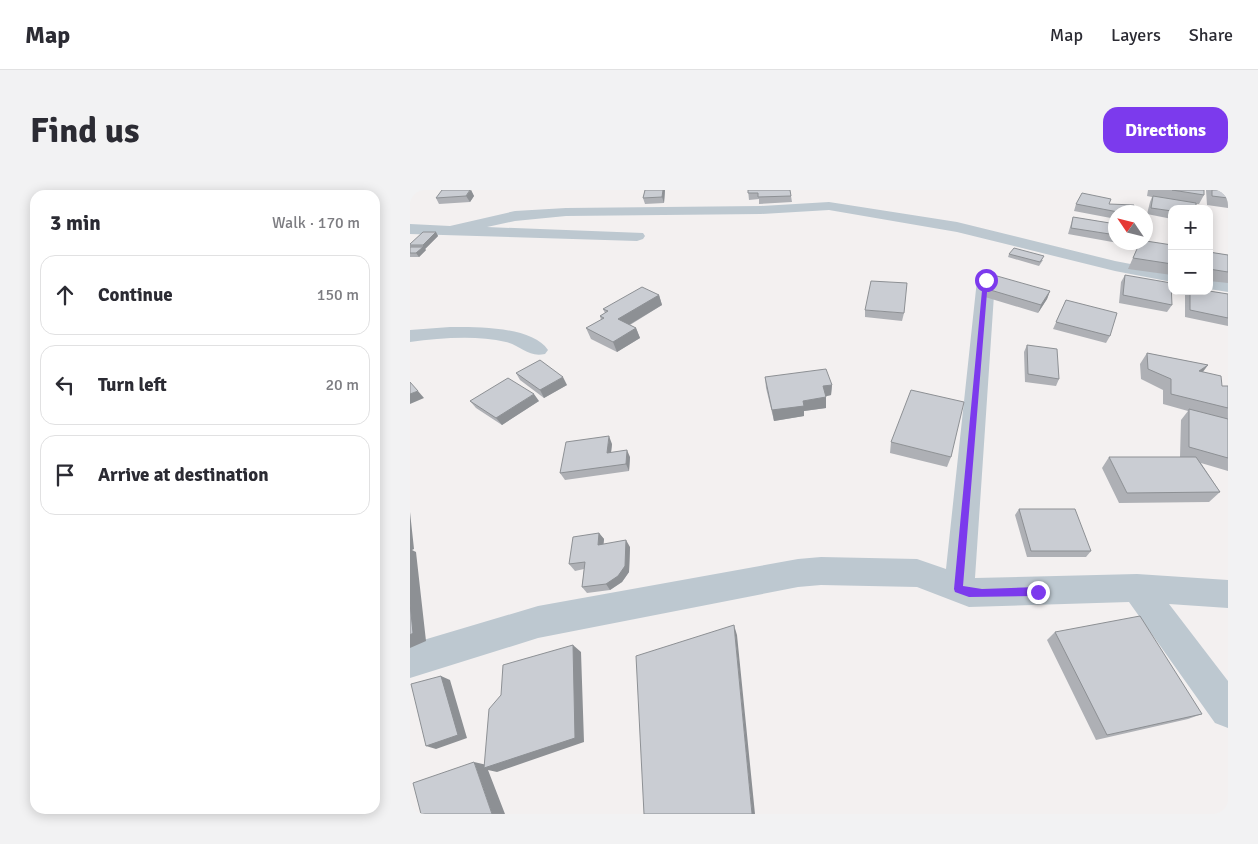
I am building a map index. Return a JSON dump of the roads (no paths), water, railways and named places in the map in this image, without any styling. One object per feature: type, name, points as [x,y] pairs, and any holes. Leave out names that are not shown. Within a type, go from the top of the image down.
[{"type":"street","points":[[803,190],[808,206]]},
{"type":"street","points":[[446,231],[515,216],[566,212],[761,210],[808,206],[838,207],[944,225],[1115,266],[1168,276]]},
{"type":"street","points":[[410,229],[637,236]]},
{"type":"street","points":[[959,589],[986,280]]},
{"type":"street","points":[[1213,285],[1228,288]]},
{"type":"street","points":[[410,336],[449,332],[504,336],[520,340],[538,350]]},
{"type":"street","points":[[410,661],[538,622],[798,573],[821,571],[916,572],[959,589],[982,593],[1137,588],[1228,594]]},
{"type":"street","points":[[1137,588],[1228,710]]}]
